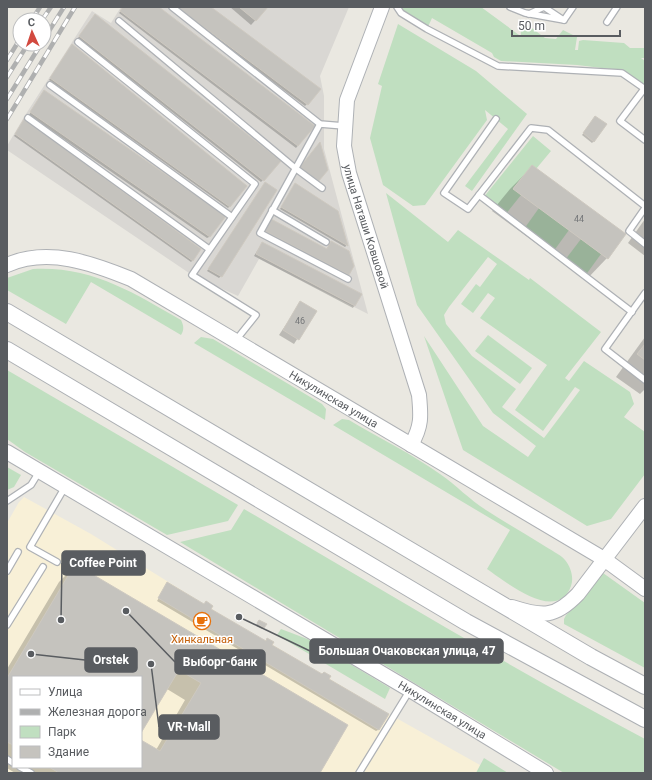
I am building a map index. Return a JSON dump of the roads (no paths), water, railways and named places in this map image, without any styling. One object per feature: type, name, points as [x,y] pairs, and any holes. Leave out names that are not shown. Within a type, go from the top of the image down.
[{"type":"main road","points":[[7,312],[591,657],[645,686]]},
{"type":"main road","points":[[7,350],[466,622],[645,720]]},
{"type":"street","name":"улица Наташи Ковшовой","points":[[382,7],[347,100],[344,126],[344,146],[349,173],[419,395],[421,416],[419,432],[411,445]]},
{"type":"street","name":"Никулинская улица","points":[[7,265],[32,258],[51,257],[98,265],[131,279],[604,559],[645,589]]},
{"type":"street","name":"Никулинская улица","points":[[7,452],[66,485],[410,690],[546,773]]},
{"type":"street","points":[[499,603],[528,612],[548,614],[558,612],[578,594],[645,506]]},
{"type":"lane","points":[[172,7],[320,124],[344,126]]},
{"type":"lane","points":[[397,7],[401,13],[427,29],[498,66],[622,73],[645,89],[620,121],[645,140]]},
{"type":"lane","points":[[510,7],[525,13],[564,20]]},
{"type":"lane","points":[[534,7],[529,14],[544,7],[564,20]]},
{"type":"lane","points":[[564,20],[573,7]]},
{"type":"lane","points":[[607,22],[617,7]]},
{"type":"lane","points":[[119,21],[295,168],[322,188]]},
{"type":"lane","points":[[78,42],[255,184],[192,275],[256,315],[236,341]]},
{"type":"lane","points":[[50,85],[232,217]]},
{"type":"lane","points":[[28,118],[209,249]]},
{"type":"lane","points":[[496,119],[444,192],[468,209],[531,128],[548,130],[645,207],[629,231],[645,244]]},
{"type":"lane","points":[[320,124],[260,233],[348,279]]},
{"type":"lane","points":[[479,195],[632,312]]},
{"type":"lane","points":[[272,210],[326,242]]},
{"type":"lane","points":[[645,293],[605,349],[645,380]]},
{"type":"lane","points":[[7,501],[31,485],[40,471]]},
{"type":"lane","points":[[57,562],[30,547],[66,485]]},
{"type":"lane","points":[[7,571],[18,552]]},
{"type":"lane","points":[[7,625],[43,567]]},
{"type":"lane","points":[[359,773],[410,690]]},
{"type":"lane","points":[[22,768],[31,773]]},
{"type":"railway","points":[[37,12],[40,7]]},
{"type":"railway","points":[[48,12],[51,7]]},
{"type":"railway","points":[[52,26],[64,7]]},
{"type":"railway","points":[[7,119],[75,7]]},
{"type":"railway","points":[[7,60],[12,52]]},
{"type":"railway","points":[[7,77],[23,52]]},
{"type":"railway","points":[[7,99],[36,52]]},
{"type":"place","name":"Выборг-банк","points":[[126,611]]},
{"type":"place","name":"Большая Очаковская улица, 47","points":[[239,617]]},
{"type":"place","name":"Coffee Point","points":[[61,620]]},
{"type":"place","name":"Хинкальная","points":[[202,621]]},
{"type":"place","name":"Orstek","points":[[31,654]]},
{"type":"place","name":"VR-Mall","points":[[151,664]]}]
